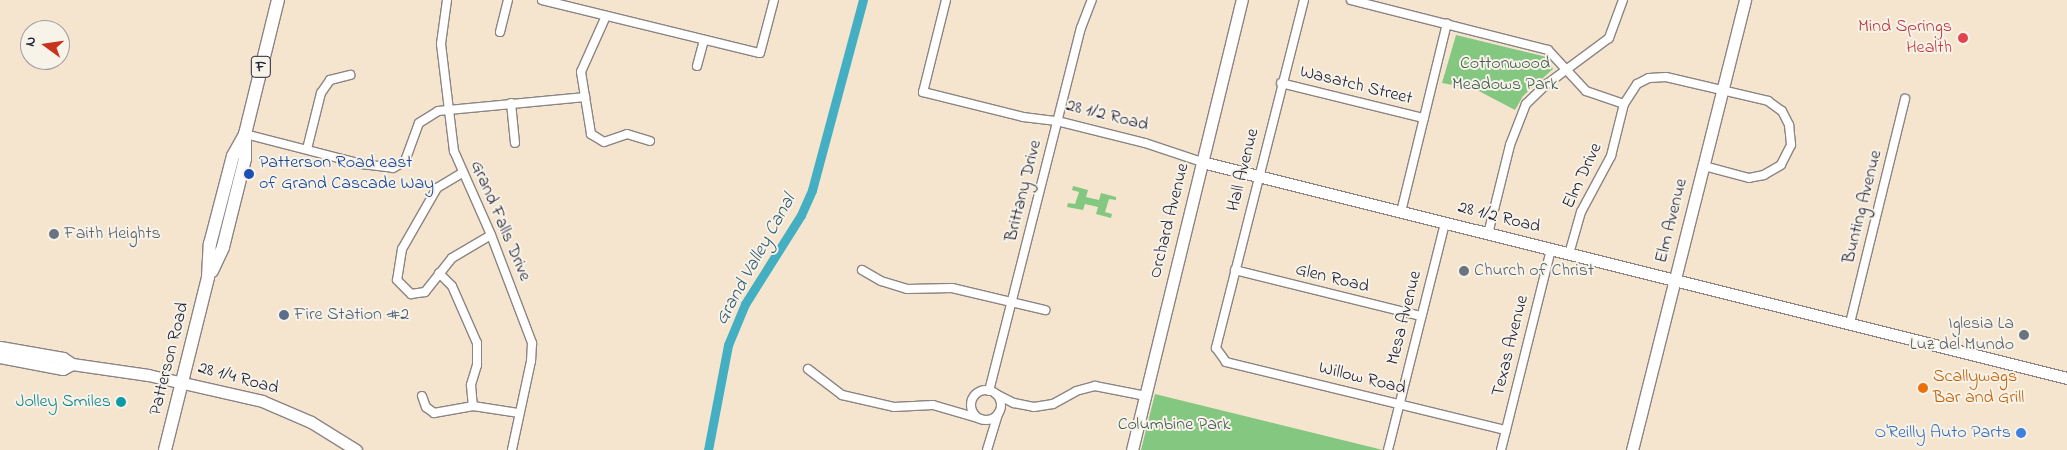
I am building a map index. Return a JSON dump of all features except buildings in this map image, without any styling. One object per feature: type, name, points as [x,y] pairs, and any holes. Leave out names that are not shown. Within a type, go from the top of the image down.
[{"type":"main road","name":"Patterson Road","points":[[165,450],[208,277],[210,244],[231,164],[245,134],[278,0]]},
{"type":"street","name":"Grand Falls Drive","points":[[447,0],[441,44],[447,109],[462,173],[492,235],[532,343],[531,361],[512,450]]},
{"type":"street","points":[[500,32],[508,0]]},
{"type":"street","points":[[542,0],[760,53],[774,0]]},
{"type":"street","name":"28 1/2 Road","points":[[946,0],[923,92],[1023,117],[1057,120],[1202,162],[2067,378]]},
{"type":"street","name":"Brittany Drive","points":[[993,393],[1012,301],[1057,120],[1081,28],[1092,0]]},
{"type":"street","name":"Orchard Avenue","points":[[1132,450],[1242,0]]},
{"type":"street","name":"Hall Avenue","points":[[1216,348],[1281,83],[1304,0]]},
{"type":"street","points":[[1351,0],[1548,50],[1553,52],[1566,70],[1586,91],[1624,104]]},
{"type":"street","points":[[1488,234],[1510,145],[1526,104],[1566,70],[1609,38],[1623,0]]},
{"type":"street","name":"Elm Avenue","points":[[1632,450],[1746,0]]},
{"type":"street","points":[[606,16],[595,46],[582,64],[584,97],[591,134],[596,140],[612,141],[627,134],[650,141]]},
{"type":"street","points":[[1401,212],[1446,24]]},
{"type":"street","points":[[697,66],[704,40]]},
{"type":"street","points":[[306,148],[320,93],[330,80],[350,75]]},
{"type":"street","name":"Elm Drive","points":[[1569,254],[1581,212],[1611,156],[1624,104],[1637,84],[1657,77],[1723,90]]},
{"type":"street","name":"Wasatch Street","points":[[1281,83],[1424,118]]},
{"type":"street","points":[[1704,166],[1749,178],[1764,175],[1781,165],[1791,145],[1789,125],[1782,111],[1768,102],[1723,90]]},
{"type":"street","points":[[245,134],[306,148],[362,164],[393,168],[405,161],[418,124],[430,114],[447,109],[584,97]]},
{"type":"street","name":"Bunting Avenue","points":[[1850,324],[1905,98]]},
{"type":"street","points":[[511,103],[515,143]]},
{"type":"street","points":[[462,173],[437,188],[402,248],[397,280],[404,291],[418,294],[430,288],[439,273],[452,258],[492,235]]},
{"type":"street","name":"Mesa Avenue","points":[[1388,450],[1445,223]]},
{"type":"street","name":"Texas Avenue","points":[[1501,450],[1551,249]]},
{"type":"street","points":[[862,270],[881,281],[907,289],[952,288],[1045,310]]},
{"type":"street","name":"Glen Road","points":[[1235,270],[1421,316]]},
{"type":"street","points":[[439,273],[452,286],[477,343],[477,365],[471,385],[473,406]]},
{"type":"street","name":"28 1/4 Road","points":[[0,347],[63,358],[72,364],[110,368],[182,383],[279,407],[311,422],[356,450]]},
{"type":"street","name":"Willow Road","points":[[1216,348],[1226,362],[1506,430]]},
{"type":"street","name":"28 1/4 Road","points":[[0,357],[63,369],[72,364]]},
{"type":"street","points":[[808,369],[827,387],[842,395],[894,407],[933,405],[981,419],[994,418],[1000,411]]},
{"type":"street","points":[[981,419],[972,408],[973,399],[980,392],[993,393],[1014,403],[1034,407],[1053,404],[1076,391],[1094,386],[1146,396]]},
{"type":"street","points":[[987,450],[1000,411],[1000,401],[993,393]]},
{"type":"street","points":[[422,396],[426,407],[434,412],[473,406],[519,413]]},
{"type":"green space","name":"Cottonwood Meadows Park","points":[[1456,35],[1547,57],[1553,69],[1523,96],[1515,110],[1475,89],[1442,83]]},
{"type":"green space","points":[[1073,186],[1088,190],[1086,197],[1099,200],[1101,193],[1116,197],[1116,200],[1109,199],[1105,212],[1112,214],[1111,218],[1096,214],[1098,207],[1085,204],[1083,210],[1067,207],[1068,203],[1075,204],[1079,192],[1072,190]]},
{"type":"green space","name":"Columbine Park","points":[[1155,394],[1383,450],[1141,450]]},
{"type":"waterway","name":"Grand Valley Canal","points":[[708,450],[728,345],[745,304],[801,215],[812,190],[863,0]]},
{"type":"place","name":"Mind Springs Health","points":[[1963,38]]},
{"type":"place","name":"Patterson Road east of Grand Cascade Way","points":[[249,174]]},
{"type":"place","name":"Faith Heights","points":[[54,234]]},
{"type":"place","name":"Church of Christ","points":[[1464,271]]},
{"type":"place","name":"Fire Station #2","points":[[284,315]]},
{"type":"place","name":"Iglesia La Luz del Mundo","points":[[2024,335]]},
{"type":"place","name":"Scallywags Bar and Grill","points":[[1923,388]]},
{"type":"place","name":"Jolley Smiles","points":[[121,402]]},
{"type":"place","name":"O'Reilly Auto Parts","points":[[2021,433]]}]
